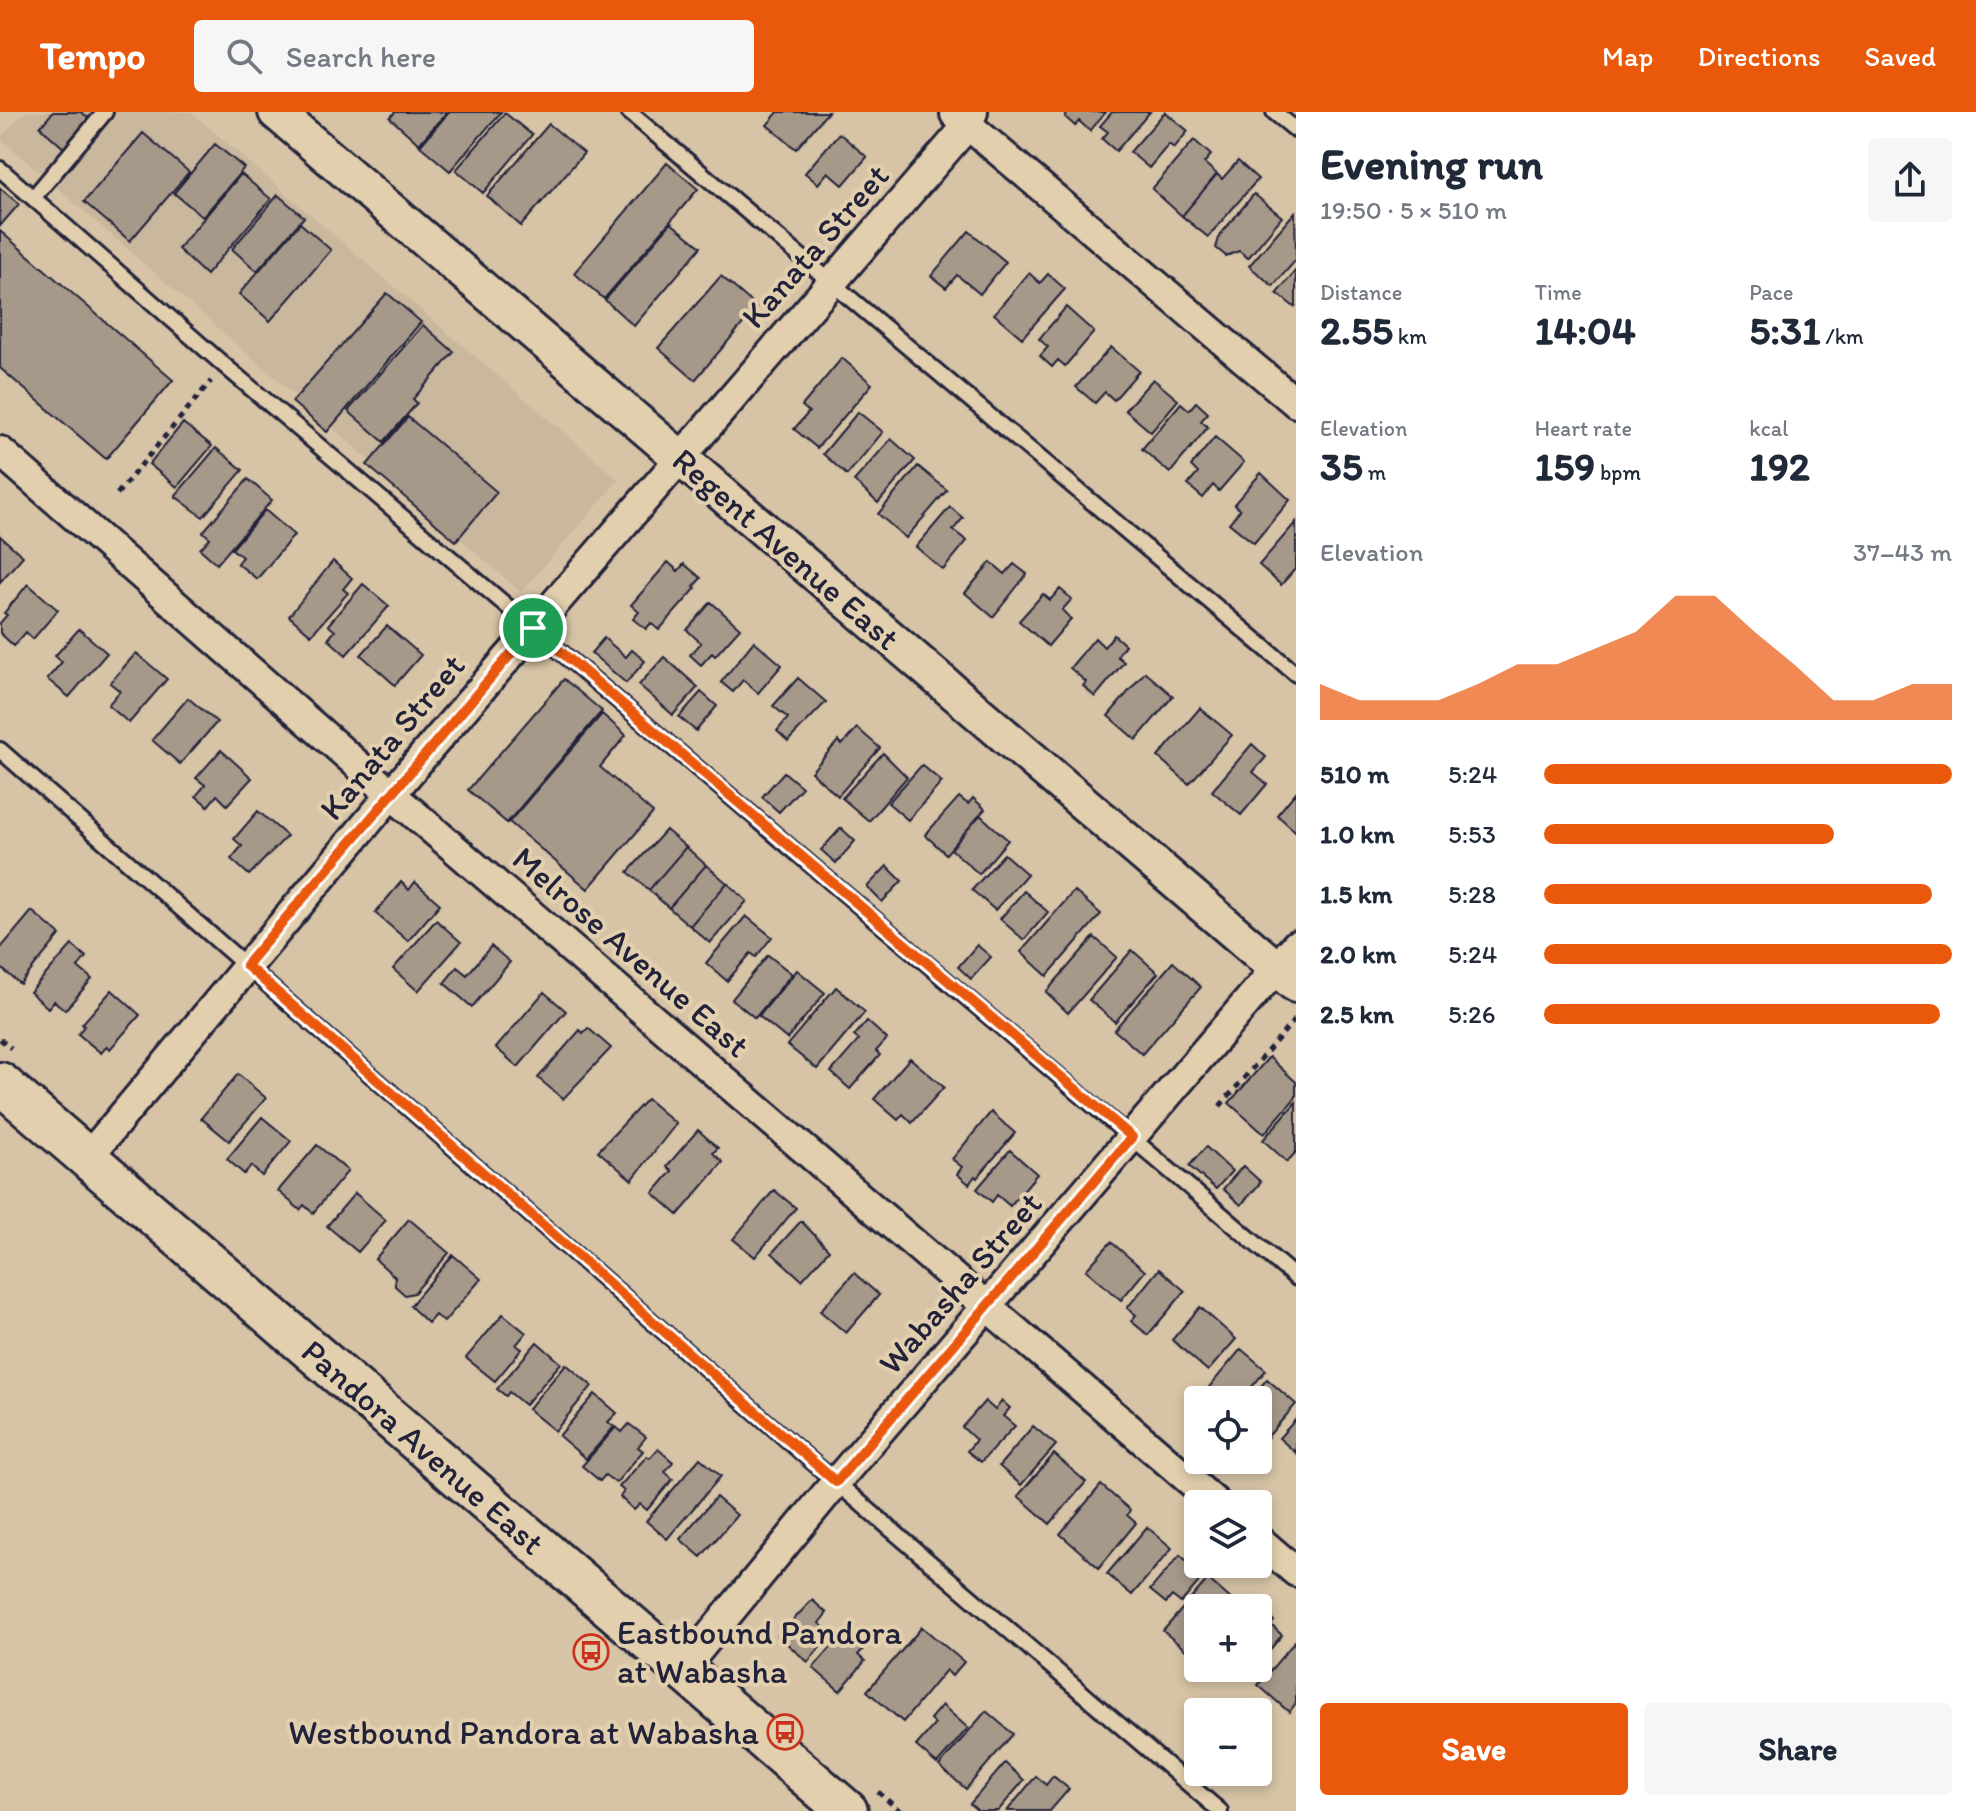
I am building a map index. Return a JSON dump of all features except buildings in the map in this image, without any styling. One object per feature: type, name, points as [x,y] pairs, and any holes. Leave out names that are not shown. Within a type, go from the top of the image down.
[{"type":"main road","name":"Pandora Avenue East","points":[[0,1083],[847,1811]]},
{"type":"street","name":"Regent Avenue East","points":[[276,112],[681,459],[1289,966]]},
{"type":"street","name":"Kanata Street","points":[[88,1157],[391,794],[681,459],[964,117]]},
{"type":"street","points":[[964,117],[1296,403]]},
{"type":"street","name":"Melrose Avenue East","points":[[0,451],[391,794],[1201,1490]]},
{"type":"street","name":"Wabasha Street","points":[[681,1671],[836,1482],[1132,1137],[1289,966]]},
{"type":"street","points":[[1272,1551],[1296,1572]]},
{"type":"lane","points":[[33,198],[105,112]]},
{"type":"lane","points":[[629,112],[1296,674]]},
{"type":"lane","points":[[1274,112],[1296,130]]},
{"type":"lane","points":[[0,169],[225,366],[1296,1278]]},
{"type":"lane","points":[[0,750],[836,1482],[1220,1811]]},
{"type":"path","points":[[117,494],[225,366]]},
{"type":"path","points":[[1220,1106],[1296,1018]]},
{"type":"shaded area","points":[[25,112],[191,112],[619,480],[521,592],[0,138]]},
{"type":"place","name":"Eastbound Pandora at Wabasha","points":[[591,1652]]},
{"type":"place","name":"Westbound Pandora at Wabasha","points":[[785,1732]]},
{"type":"route","points":[[533,628],[1132,1137],[836,1482],[246,965],[533,628]]}]
